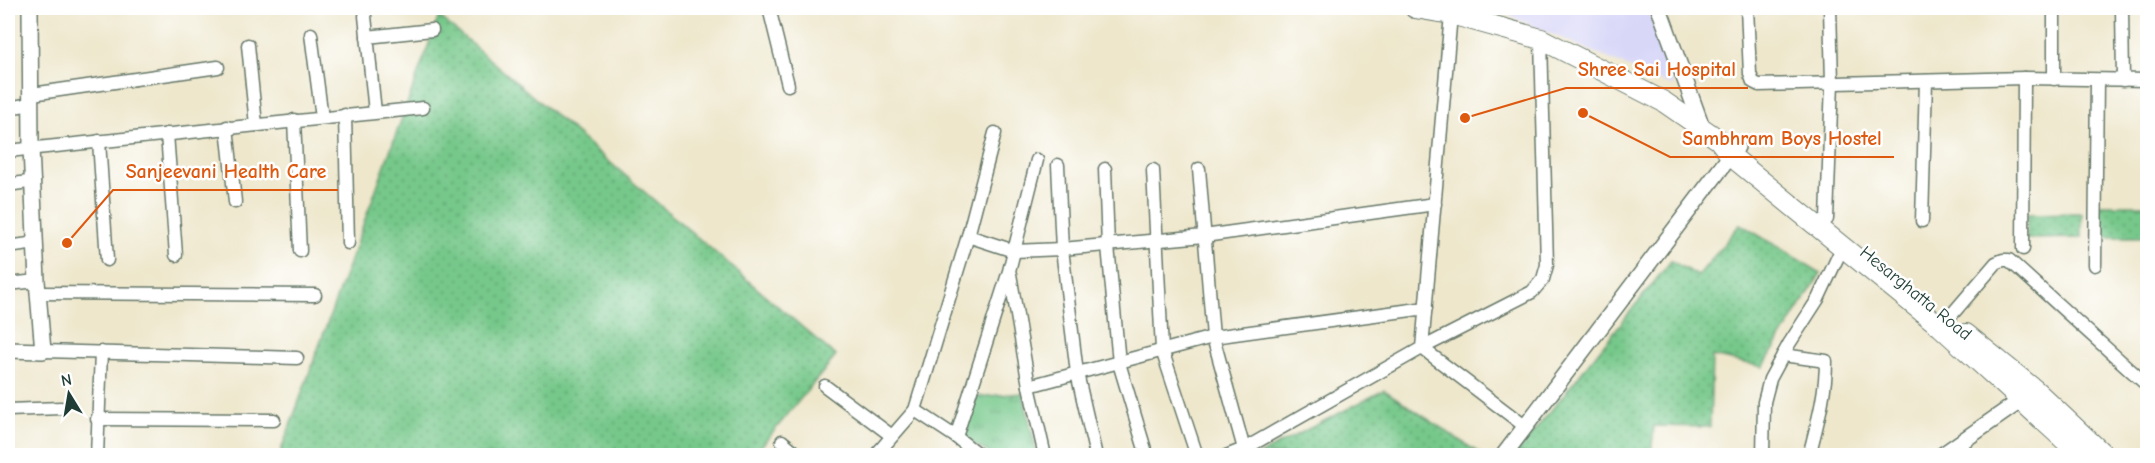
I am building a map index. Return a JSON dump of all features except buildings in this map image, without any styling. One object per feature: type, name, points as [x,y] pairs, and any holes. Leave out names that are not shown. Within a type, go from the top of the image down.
[{"type":"main road","name":"Hesarghatta Road","points":[[1415,8],[1451,14],[1541,39],[1664,102],[1702,127],[1822,223],[1948,319],[2028,396],[2082,456]]},
{"type":"main road","name":"Hesarghatta Road","points":[[1822,223],[1842,248],[2105,456]]},
{"type":"street","points":[[30,8],[31,148],[43,351]]},
{"type":"street","points":[[769,8],[788,85]]},
{"type":"street","points":[[1659,8],[1702,127]]},
{"type":"street","points":[[1748,8],[1750,74],[1753,82],[1759,85],[2024,78],[2148,80]]},
{"type":"street","points":[[1822,223],[1832,82],[1830,8]]},
{"type":"street","points":[[2054,8],[2054,79]]},
{"type":"street","points":[[2122,8],[2123,80]]},
{"type":"street","points":[[1422,348],[1451,14]]},
{"type":"street","points":[[365,16],[375,112]]},
{"type":"street","points":[[367,37],[432,30]]},
{"type":"street","points":[[311,34],[322,118]]},
{"type":"street","points":[[1226,456],[1244,450],[1422,348],[1532,292],[1543,279],[1547,265],[1541,39]]},
{"type":"street","points":[[248,45],[256,125]]},
{"type":"street","points":[[8,108],[31,99],[218,67]]},
{"type":"street","points":[[2023,249],[2024,78]]},
{"type":"street","points":[[2095,265],[2097,80]]},
{"type":"street","points":[[1922,221],[1926,81]]},
{"type":"street","points":[[8,151],[423,108]]},
{"type":"street","points":[[345,115],[348,243]]},
{"type":"street","points":[[294,120],[300,251]]},
{"type":"street","points":[[227,127],[235,202]]},
{"type":"street","points":[[875,456],[915,410],[968,236],[995,133]]},
{"type":"street","points":[[167,134],[176,255]]},
{"type":"street","points":[[99,141],[107,260]]},
{"type":"street","points":[[1503,456],[1729,148]]},
{"type":"street","points":[[956,437],[1009,271],[1037,160]]},
{"type":"street","points":[[1058,165],[1062,249],[1077,372],[1096,456]]},
{"type":"street","points":[[1105,169],[1108,246],[1119,363],[1147,456]]},
{"type":"street","points":[[1153,170],[1162,350],[1197,456]]},
{"type":"street","points":[[1199,170],[1213,337],[1244,450]]},
{"type":"street","points":[[8,185],[33,181]]},
{"type":"street","points":[[968,236],[1014,251],[1108,246],[1204,236],[1435,204]]},
{"type":"street","points":[[8,248],[36,243]]},
{"type":"street","points":[[1763,456],[1764,402],[1770,379],[1818,299],[1842,248]]},
{"type":"street","points":[[1948,319],[1996,263],[2009,260],[2148,386]]},
{"type":"street","points":[[1009,271],[1029,386],[1045,456]]},
{"type":"street","points":[[8,284],[38,287],[315,295]]},
{"type":"street","points":[[1029,386],[1213,337],[1426,308]]},
{"type":"street","points":[[1422,348],[1526,427]]},
{"type":"street","points":[[8,350],[297,358]]},
{"type":"street","points":[[97,456],[101,352]]},
{"type":"street","points":[[1783,355],[1826,361],[1826,384],[1822,407],[1809,456]]},
{"type":"street","points":[[825,386],[892,436]]},
{"type":"street","points":[[1941,456],[2028,396]]},
{"type":"street","points":[[8,410],[61,408]]},
{"type":"street","points":[[915,410],[980,456]]},
{"type":"street","points":[[97,419],[274,420]]},
{"type":"street","points":[[782,441],[800,456]]},
{"type":"shaded area","points":[[1492,8],[1648,8],[1674,87]]},
{"type":"green space","points":[[439,16],[836,356],[754,455],[279,456]]},
{"type":"green space","points":[[2099,205],[2147,205],[2147,237],[2099,237]]},
{"type":"green space","points":[[2082,213],[2082,238],[2027,239],[2027,214]]},
{"type":"green space","points":[[1740,224],[1821,273],[1763,367],[1712,356],[1710,427],[1654,426],[1651,455],[1516,454],[1671,261],[1698,276]]},
{"type":"green space","points":[[1384,390],[1482,455],[1258,455]]},
{"type":"green space","points":[[1023,393],[1037,455],[992,455],[963,437],[976,397]]},
{"type":"place","name":"Sambhram Boys Hostel","points":[[1583,113]]},
{"type":"place","name":"Shree Sai Hospital","points":[[1465,118]]},
{"type":"place","name":"Sanjeevani Health Care","points":[[67,243]]}]
